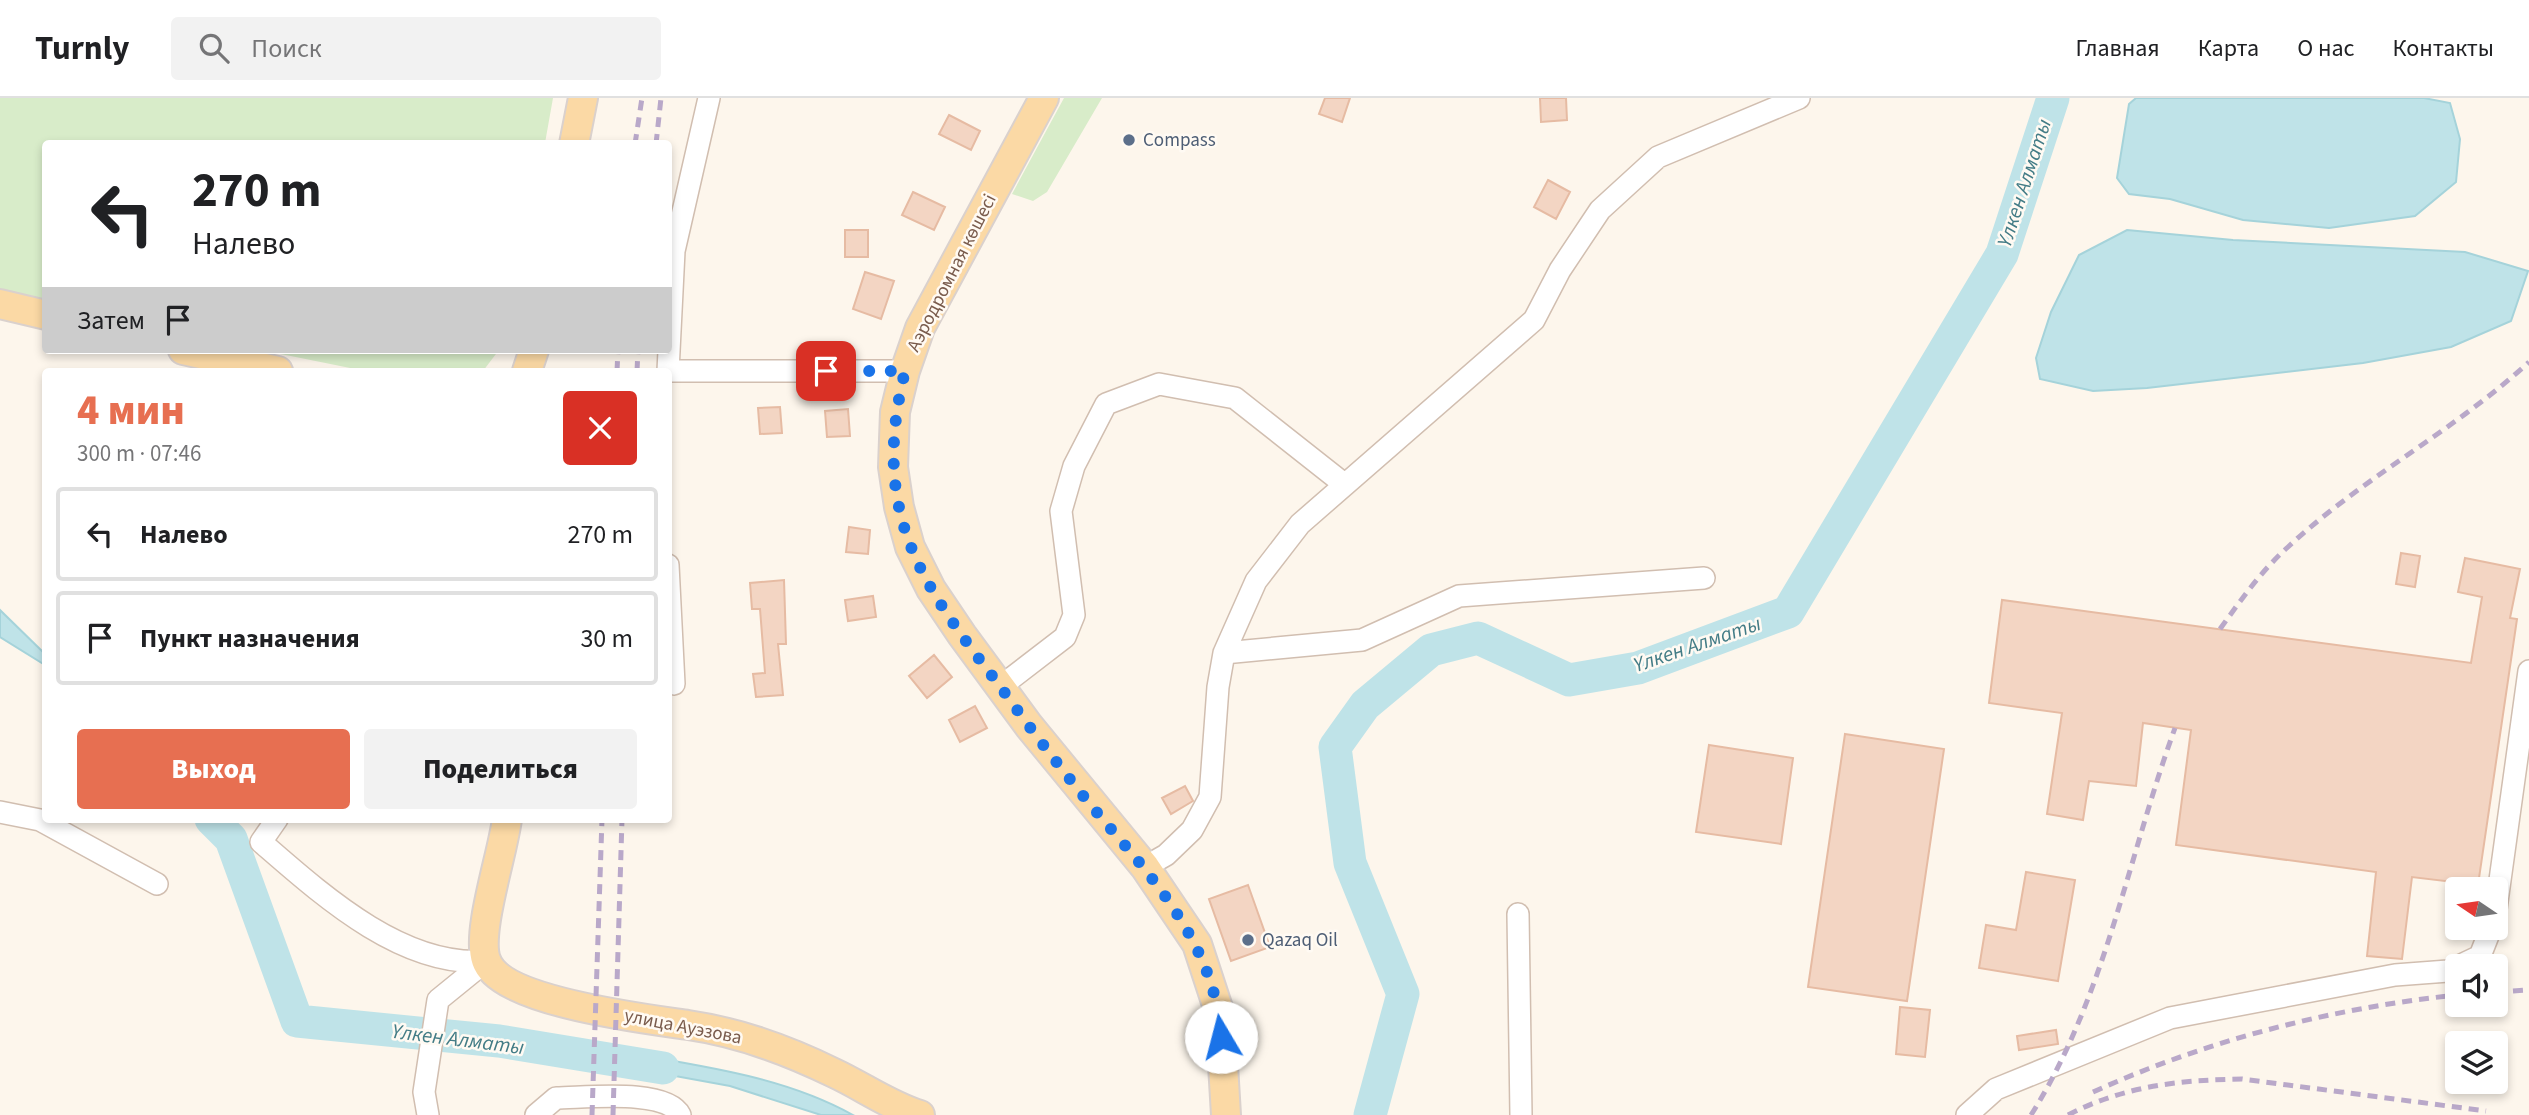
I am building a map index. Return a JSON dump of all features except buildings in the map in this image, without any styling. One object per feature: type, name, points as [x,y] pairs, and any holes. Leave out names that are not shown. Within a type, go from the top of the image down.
[{"type":"main road","points":[[575,140],[583,98]]},
{"type":"main road","name":"Аэродромная көшесі","points":[[1044,98],[920,328],[905,371],[895,412],[893,467],[899,507],[910,547],[931,589],[1054,758],[1145,867],[1197,944],[1220,1014],[1218,1113]]},
{"type":"main road","points":[[0,304],[42,314]]},
{"type":"main road","points":[[201,354],[264,368]]},
{"type":"main road","points":[[486,961],[484,931],[506,823]]},
{"type":"main road","name":"улица Ауэзова","points":[[486,961],[510,983],[558,1002],[695,1026],[749,1040],[832,1071],[920,1115]]},
{"type":"street","points":[[672,291],[674,251],[709,98]]},
{"type":"street","points":[[1145,867],[1166,855],[1192,830],[1210,797],[1218,687],[1224,653],[1256,581],[1300,524],[1534,320],[1560,270],[1600,210],[1658,157],[1799,98]]},
{"type":"street","points":[[672,371],[905,371]]},
{"type":"street","points":[[1000,687],[1065,637],[1074,615],[1061,511],[1074,466],[1106,404],[1159,384],[1234,398],[1344,484]]},
{"type":"street","points":[[1224,653],[1362,640],[1459,596],[1704,578]]},
{"type":"street","points":[[672,644],[674,684]]},
{"type":"street","points":[[2500,877],[2529,671]]},
{"type":"street","points":[[0,813],[42,821]]},
{"type":"street","points":[[45,823],[157,884]]},
{"type":"street","points":[[274,823],[261,842],[328,899],[381,932],[443,960],[486,961]]},
{"type":"street","points":[[1518,914],[1521,1115]]},
{"type":"street","points":[[428,1115],[424,1092],[438,1000],[486,961]]},
{"type":"street","points":[[1966,1115],[1996,1089],[2170,1018],[2395,975],[2445,971]]},
{"type":"street","points":[[536,1115],[556,1098],[651,1098],[676,1108],[680,1115]]},
{"type":"green space","points":[[0,98],[553,98],[546,140],[42,140],[42,306],[0,297]]},
{"type":"green space","points":[[1064,98],[1102,98],[1047,192],[1033,201],[1012,194]]},
{"type":"green space","points":[[281,354],[496,354],[485,368],[350,368]]},
{"type":"water","points":[[2136,98],[2424,98],[2450,103],[2460,139],[2456,182],[2415,216],[2329,228],[2243,220],[2170,199],[2129,194],[2117,178],[2129,104]]},
{"type":"water","points":[[2127,230],[2233,240],[2465,252],[2528,271],[2511,321],[2451,347],[2363,363],[2147,388],[2093,391],[2040,379],[2036,358],[2051,312],[2079,255]]},
{"type":"water","points":[[0,610],[42,651],[42,663],[0,637]]},
{"type":"water","points":[[622,1052],[770,1082],[826,1102],[853,1115],[821,1115],[730,1086],[620,1066]]},
{"type":"waterway","name":"Үлкен Алматы","points":[[1370,1115],[1403,994],[1350,863],[1335,747],[1365,705],[1431,650],[1478,638],[1569,680],[1638,668],[1788,612],[2002,254],[2053,98]]},
{"type":"waterway","name":"Үлкен Алматы","points":[[215,823],[231,839],[297,1021],[499,1041],[663,1068]]},
{"type":"railway","points":[[636,140],[642,98]]},
{"type":"railway","points":[[656,140],[661,98]]},
{"type":"railway","points":[[617,368],[618,354]]},
{"type":"railway","points":[[637,368],[638,354]]},
{"type":"railway","points":[[2220,629],[2252,586],[2288,547],[2346,499],[2470,410],[2529,362]]},
{"type":"railway","points":[[2031,1115],[2057,1070],[2097,975],[2175,728]]},
{"type":"railway","points":[[592,1115],[602,823]]},
{"type":"railway","points":[[613,1115],[622,823]]},
{"type":"railway","points":[[2508,991],[2529,990]]},
{"type":"railway","points":[[2093,1092],[2181,1057],[2271,1029],[2364,1008],[2445,997]]},
{"type":"railway","points":[[2068,1115],[2110,1097],[2152,1086],[2242,1079],[2486,1111]]},
{"type":"place","name":"Compass","points":[[1129,140]]},
{"type":"place","name":"Qazaq Oil","points":[[1248,940]]},
{"type":"route","points":[[826,371],[905,371],[895,412],[893,467],[899,507],[910,547],[931,589],[962,635],[1028,726],[1145,867],[1197,944],[1220,1014],[1221,1037]]}]
